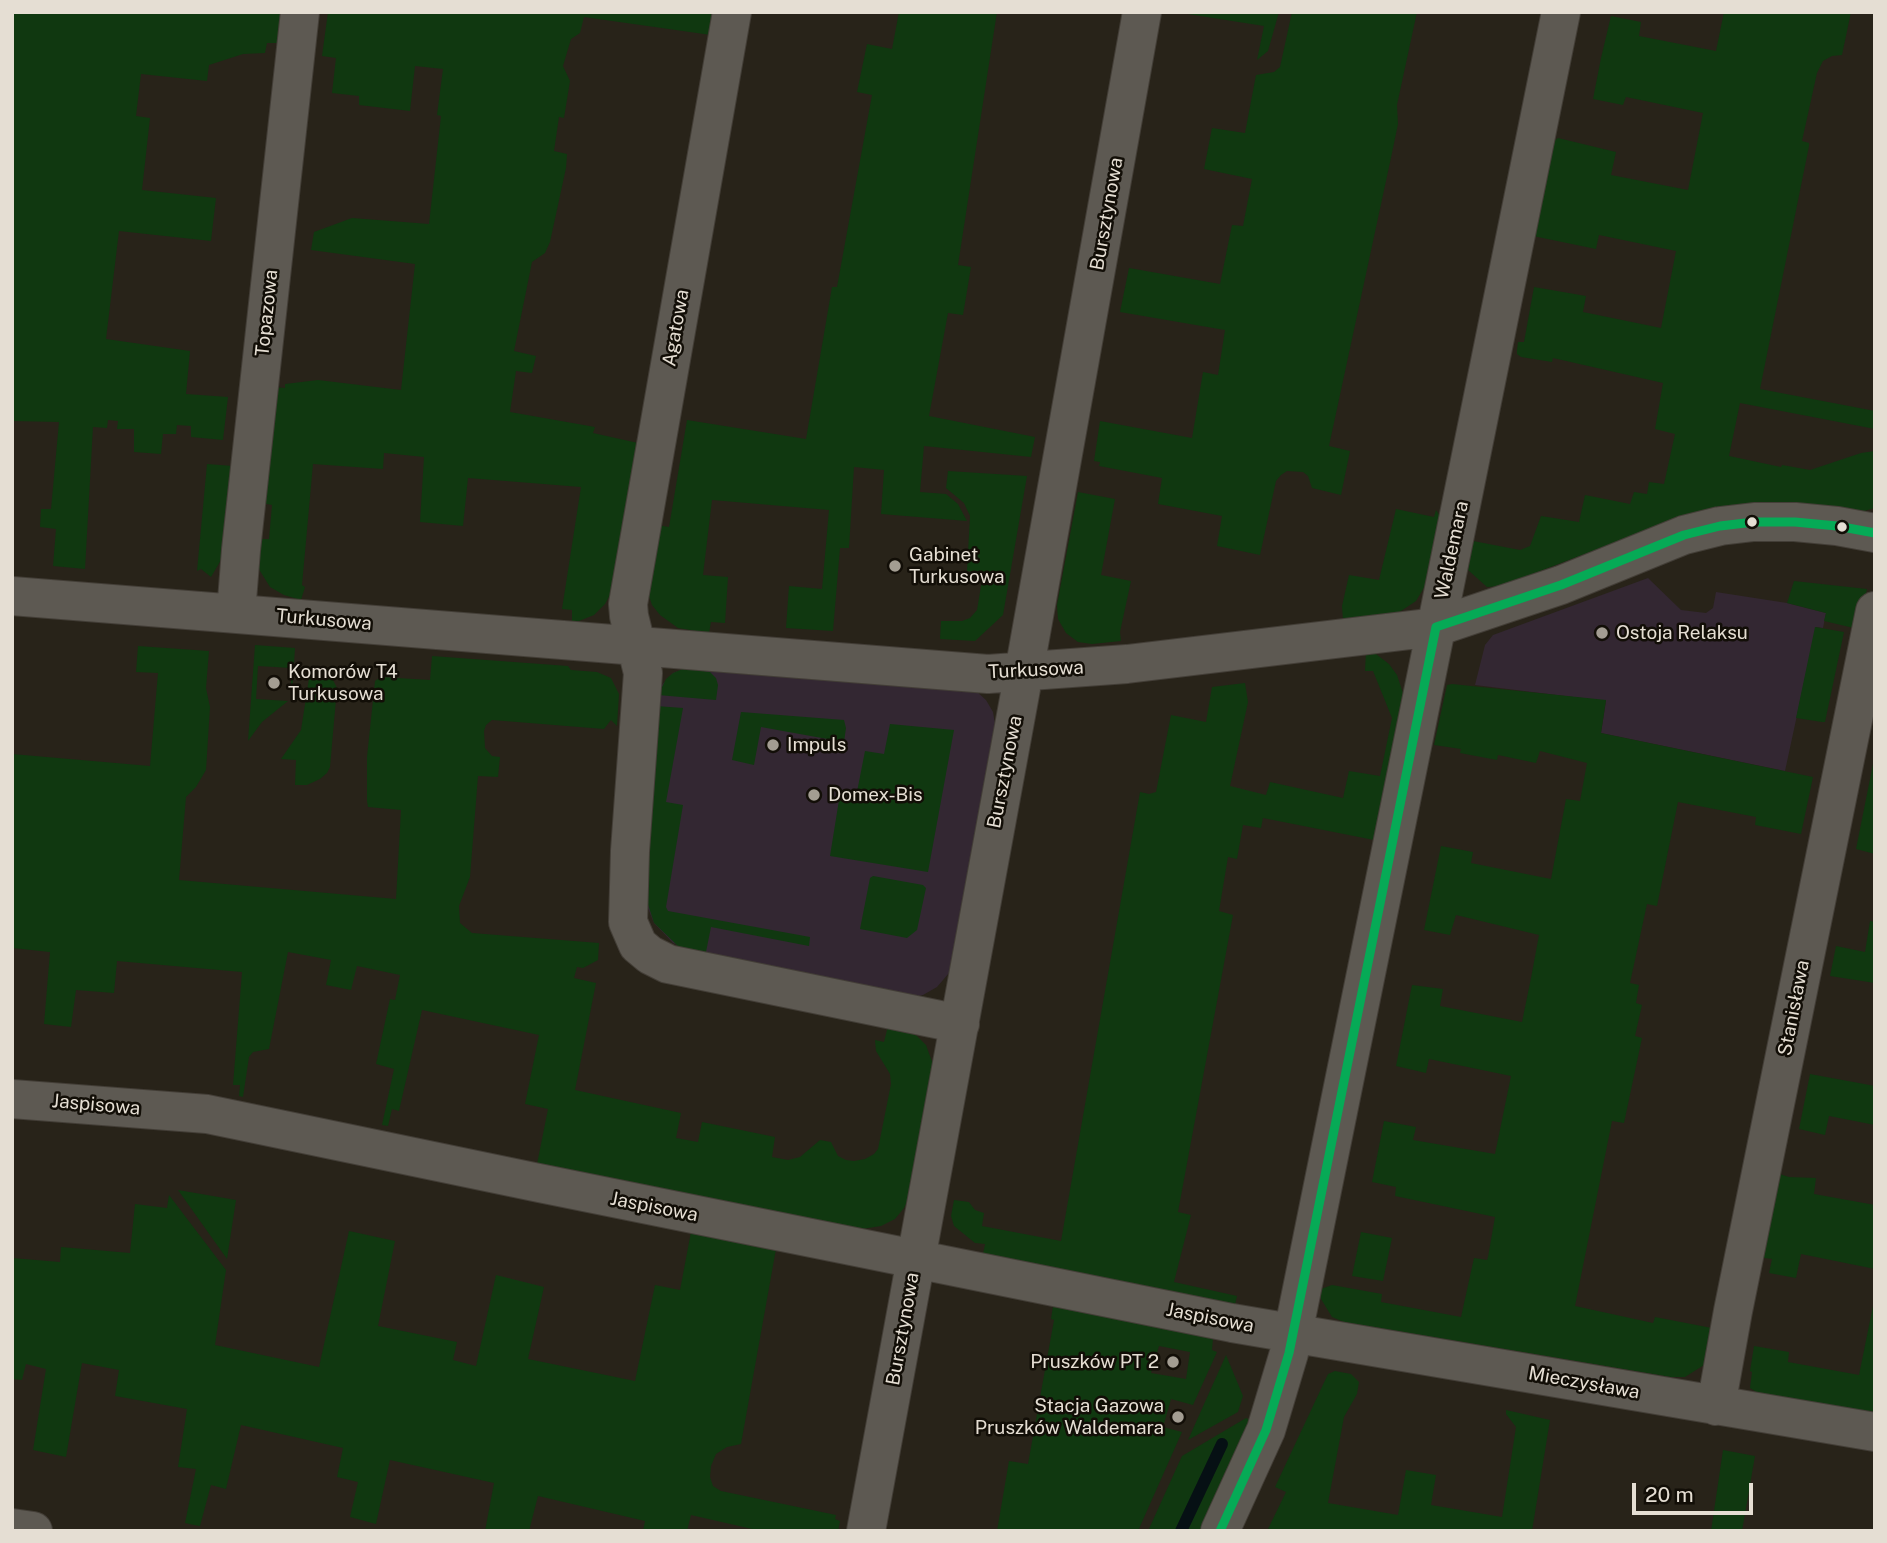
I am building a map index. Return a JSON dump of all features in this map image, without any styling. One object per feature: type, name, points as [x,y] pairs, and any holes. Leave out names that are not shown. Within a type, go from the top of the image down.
[{"type":"street","name":"Topazowa","points":[[236,613],[242,536],[300,12]]},
{"type":"street","name":"Agatowa","points":[[635,644],[628,609],[629,594],[732,12]]},
{"type":"street","name":"Bursztynowa","points":[[866,1531],[1142,12]]},
{"type":"street","name":"Waldemara","points":[[1220,1531],[1266,1430],[1293,1333],[1561,12]]},
{"type":"street","name":"Turkusowa","points":[[12,596],[635,644],[973,674],[1127,664],[1436,627],[1561,585],[1684,535],[1720,526],[1754,522],[1795,522],[1875,533]]},
{"type":"street","name":"Stanisława","points":[[1716,1406],[1875,611]]},
{"type":"street","points":[[635,644],[643,673],[629,851],[627,914],[630,930],[638,945],[656,959],[678,967],[960,1024]]},
{"type":"street","name":"Jaspisowa","points":[[12,1099],[207,1114],[916,1260],[1293,1333]]},
{"type":"street","name":"Mieczysława","points":[[1293,1333],[1875,1432]]},
{"type":"street","points":[[12,1528],[33,1531]]},
{"type":"shaded area","points":[[1648,578],[1681,610],[1706,613],[1713,608],[1716,592],[1787,603],[1826,613],[1823,628],[1816,627],[1785,771],[1601,733],[1606,701],[1475,685],[1485,645],[1493,635]]},
{"type":"shaded area","points":[[685,668],[976,691],[986,700],[993,712],[995,724],[953,964],[937,987],[914,997],[705,957],[673,943],[654,923],[648,908],[661,686],[673,673]]},
{"type":"green space","points":[[283,12],[280,43],[267,43],[265,53],[243,54],[209,65],[207,81],[141,74],[136,116],[150,118],[142,190],[216,198],[211,241],[119,231],[106,339],[190,351],[186,394],[228,397],[223,440],[191,437],[191,426],[177,425],[176,434],[163,434],[161,454],[134,452],[134,429],[117,429],[118,421],[108,420],[107,428],[93,427],[85,569],[53,566],[56,529],[40,527],[41,509],[51,509],[59,422],[12,421],[12,14]]},
{"type":"green space","points":[[328,12],[715,12],[711,35],[584,17],[580,33],[571,39],[563,66],[570,81],[564,118],[559,117],[554,151],[567,154],[566,168],[550,242],[545,253],[532,262],[514,351],[536,356],[532,373],[516,371],[510,412],[595,427],[593,433],[638,443],[611,593],[594,615],[572,621],[572,610],[562,609],[581,487],[468,478],[463,526],[420,522],[424,457],[384,453],[383,469],[313,464],[302,585],[305,587],[301,600],[270,587],[260,571],[257,562],[259,539],[269,539],[272,505],[262,503],[274,387],[285,388],[285,384],[318,380],[401,390],[415,264],[311,250],[314,232],[352,218],[429,224],[441,116],[437,115],[443,69],[415,66],[410,111],[359,105],[359,96],[332,93],[336,58],[322,56]]},
{"type":"green space","points":[[899,12],[997,12],[958,265],[971,267],[963,315],[948,313],[929,416],[1035,437],[1031,457],[924,446],[920,492],[946,494],[958,504],[967,521],[881,514],[884,470],[854,467],[849,548],[840,548],[833,631],[786,628],[789,586],[822,589],[829,510],[712,500],[703,575],[728,577],[725,623],[711,622],[709,633],[678,628],[660,615],[652,605],[648,593],[657,525],[669,527],[687,420],[806,439],[832,287],[837,287],[872,95],[857,92],[867,44],[892,49]]},
{"type":"green space","points":[[1175,12],[1279,12],[1268,51],[1257,60],[1264,26]]},
{"type":"green space","points":[[1292,12],[1417,12],[1397,105],[1398,124],[1329,446],[1350,451],[1341,495],[1312,488],[1308,476],[1303,472],[1287,471],[1281,475],[1276,481],[1260,555],[1217,546],[1222,516],[1158,504],[1162,478],[1099,466],[1100,462],[1094,461],[1100,421],[1192,438],[1203,372],[1218,375],[1225,330],[1120,312],[1129,268],[1220,284],[1232,225],[1243,226],[1252,179],[1204,169],[1212,128],[1245,133],[1256,75],[1274,72],[1280,67]]},
{"type":"green space","points":[[1724,12],[1851,12],[1842,55],[1823,61],[1817,73],[1802,141],[1809,143],[1809,146],[1760,389],[1875,411],[1875,429],[1740,403],[1729,456],[1810,470],[1875,451],[1875,508],[1864,511],[1765,503],[1629,537],[1501,586],[1487,587],[1468,570],[1473,541],[1520,550],[1530,546],[1541,516],[1579,522],[1585,495],[1630,504],[1634,492],[1647,494],[1649,482],[1664,484],[1675,434],[1655,429],[1663,383],[1553,358],[1552,362],[1521,357],[1517,354],[1518,342],[1524,342],[1534,287],[1586,296],[1583,312],[1661,328],[1676,251],[1599,235],[1596,249],[1533,236],[1554,141],[1558,138],[1616,152],[1611,175],[1688,190],[1703,113],[1626,97],[1623,105],[1593,99],[1601,58],[1611,16],[1641,22],[1639,36],[1716,51]]},
{"type":"green space","points":[[207,464],[233,466],[221,560],[211,577],[201,569],[197,571]]},
{"type":"green space","points":[[948,471],[1027,476],[1003,615],[975,641],[940,639],[941,621],[962,621],[970,618],[977,610],[983,574],[967,571],[970,516],[964,503],[946,488]]},
{"type":"green space","points":[[1078,492],[1115,499],[1101,575],[1131,581],[1120,632],[1121,641],[1092,644],[1078,642],[1066,633],[1058,619],[1057,605]]},
{"type":"green space","points":[[1396,509],[1434,517],[1436,510],[1440,516],[1425,586],[1416,601],[1398,613],[1343,620],[1342,606],[1349,575],[1379,580]]},
{"type":"green space","points":[[1794,581],[1867,589],[1858,629],[1824,621],[1826,613],[1787,603]]},
{"type":"green space","points":[[1815,627],[1844,632],[1825,722],[1796,718]]},
{"type":"green space","points":[[255,645],[295,648],[292,694],[291,697],[291,668],[258,666],[256,699],[288,701],[262,722],[248,741]]},
{"type":"green space","points":[[138,646],[209,651],[206,688],[210,707],[206,770],[186,797],[179,880],[396,899],[401,810],[368,807],[367,801],[367,757],[375,681],[381,677],[430,680],[432,656],[568,666],[571,670],[597,672],[611,678],[619,694],[617,726],[611,720],[604,729],[492,720],[486,725],[485,748],[492,756],[500,757],[498,777],[478,776],[470,877],[459,906],[460,923],[472,933],[599,943],[598,960],[583,968],[577,967],[574,978],[596,983],[575,1090],[681,1113],[676,1138],[698,1142],[702,1122],[775,1137],[772,1157],[788,1160],[800,1157],[820,1140],[831,1142],[838,1156],[846,1160],[865,1159],[878,1149],[891,1084],[890,1074],[876,1051],[875,1040],[884,1042],[888,1026],[917,1036],[926,1045],[934,1067],[904,1208],[895,1219],[881,1226],[862,1229],[537,1164],[548,1109],[525,1104],[539,1035],[422,1010],[399,1111],[392,1109],[388,1126],[382,1125],[394,1069],[376,1064],[390,999],[395,1000],[400,975],[357,966],[351,990],[326,985],[331,960],[288,952],[269,1049],[253,1052],[249,1057],[243,1097],[239,1096],[240,1085],[233,1085],[242,972],[117,961],[114,993],[76,990],[71,1027],[44,1024],[50,952],[12,948],[12,754],[150,766],[158,673],[136,672]]},
{"type":"green space","points":[[1366,652],[1376,654],[1389,664],[1397,675],[1403,693],[1374,840],[1263,818],[1261,828],[1243,825],[1237,859],[1228,857],[1219,911],[1233,915],[1178,1212],[1191,1215],[1174,1282],[1237,1296],[1235,1305],[983,1254],[985,1244],[975,1243],[954,1226],[951,1216],[954,1200],[969,1202],[975,1210],[984,1213],[982,1226],[1061,1241],[1140,792],[1156,792],[1171,715],[1206,722],[1212,687],[1245,683],[1248,702],[1230,786],[1266,795],[1270,782],[1343,798],[1349,771],[1380,776],[1392,718],[1373,671],[1365,671]]},
{"type":"green space","points":[[315,666],[325,668],[329,672],[337,688],[330,767],[320,779],[307,785],[295,785],[296,760],[281,759],[301,730],[310,672]]},
{"type":"green space","points":[[685,668],[710,672],[716,678],[716,700],[658,695],[666,679]]},
{"type":"green space","points":[[1447,685],[1606,700],[1601,733],[1813,777],[1801,834],[1755,825],[1756,817],[1678,802],[1657,906],[1647,904],[1630,983],[1639,985],[1636,1003],[1642,1005],[1635,1036],[1642,1038],[1624,1123],[1612,1121],[1575,1306],[1653,1323],[1655,1317],[1717,1329],[1704,1365],[1685,1377],[1671,1377],[1344,1322],[1332,1317],[1321,1299],[1321,1289],[1332,1285],[1382,1294],[1381,1302],[1461,1317],[1474,1258],[1487,1260],[1488,1257],[1495,1217],[1395,1196],[1396,1187],[1372,1182],[1384,1121],[1416,1127],[1413,1140],[1495,1154],[1511,1076],[1429,1059],[1426,1073],[1396,1066],[1412,985],[1443,989],[1440,1006],[1522,1022],[1531,978],[1539,935],[1456,915],[1450,935],[1424,930],[1441,846],[1473,852],[1471,863],[1551,879],[1566,799],[1580,801],[1587,763],[1540,751],[1536,763],[1498,755],[1497,760],[1460,753],[1461,749],[1434,745]]},
{"type":"green space","points":[[656,706],[683,708],[666,802],[683,805],[666,907],[668,911],[810,937],[809,946],[711,927],[705,957],[681,949],[654,923],[644,892]]},
{"type":"green space","points":[[741,712],[844,720],[844,742],[761,727],[754,765],[732,760]]},
{"type":"green space","points":[[890,724],[954,730],[928,872],[830,856],[839,800],[855,802],[865,751],[884,754]]},
{"type":"green space","points":[[1875,754],[1875,854],[1856,849]]},
{"type":"green space","points":[[873,876],[923,885],[926,888],[917,930],[907,938],[860,929],[870,878]]},
{"type":"green space","points":[[1870,921],[1875,922],[1875,983],[1830,976],[1836,946],[1865,952]]},
{"type":"green space","points":[[1810,1074],[1875,1086],[1875,1125],[1829,1116],[1825,1135],[1799,1129]]},
{"type":"green space","points":[[1773,1172],[1789,1177],[1816,1178],[1814,1194],[1875,1205],[1875,1269],[1801,1254],[1796,1278],[1769,1273],[1772,1259],[1757,1257]]},
{"type":"green space","points":[[178,1190],[236,1200],[227,1259]]},
{"type":"green space","points":[[169,1195],[226,1270],[215,1345],[319,1367],[349,1231],[395,1241],[378,1326],[457,1342],[453,1360],[476,1366],[496,1275],[544,1287],[528,1359],[635,1381],[655,1285],[680,1290],[691,1232],[776,1249],[741,1444],[727,1447],[716,1454],[710,1477],[713,1486],[721,1491],[836,1515],[835,1519],[840,1521],[838,1531],[761,1531],[691,1515],[687,1531],[643,1531],[645,1521],[538,1496],[529,1531],[485,1531],[494,1483],[390,1460],[376,1524],[350,1517],[358,1482],[337,1477],[343,1448],[241,1425],[226,1489],[211,1485],[200,1526],[185,1523],[196,1469],[178,1467],[187,1409],[115,1396],[119,1370],[82,1363],[66,1457],[33,1450],[46,1369],[26,1364],[22,1380],[12,1379],[12,1258],[60,1262],[61,1247],[130,1253],[135,1204],[167,1208]]},
{"type":"green space","points":[[1361,1232],[1392,1238],[1383,1281],[1352,1276]]},
{"type":"green space","points":[[1875,1296],[1875,1414],[1758,1393],[1750,1388],[1754,1346],[1789,1352],[1788,1362],[1859,1375]]},
{"type":"green space","points":[[1053,1306],[1213,1338],[1212,1350],[1217,1352],[1193,1405],[1171,1399],[1163,1427],[1182,1432],[1138,1531],[997,1531],[1009,1461],[1028,1464],[1054,1320],[1051,1319]],"holes":[[[1159,1346],[1190,1352],[1186,1379],[1151,1373]]]},
{"type":"green space","points":[[1226,1355],[1243,1396],[1238,1412],[1188,1440]]},
{"type":"green space","points":[[1335,1371],[1351,1374],[1359,1382],[1357,1394],[1344,1417],[1328,1503],[1398,1515],[1406,1470],[1436,1475],[1431,1505],[1502,1517],[1516,1427],[1506,1410],[1550,1420],[1532,1531],[1267,1531],[1286,1492],[1275,1487],[1328,1374]]},
{"type":"green space","points":[[1246,1418],[1251,1420],[1201,1531],[1148,1531],[1182,1456]]},
{"type":"green space","points":[[1723,1450],[1755,1456],[1742,1531],[1711,1531]]},
{"type":"waterway","points":[[1181,1531],[1222,1444]]},
{"type":"transit line","points":[[1436,627],[1561,585],[1684,535],[1720,526],[1754,522],[1795,522],[1875,533]]},
{"type":"transit line","points":[[1220,1531],[1266,1430],[1289,1353],[1436,627]]},
{"type":"place","name":"Gabinet Turkusowa","points":[[895,566]]},
{"type":"place","name":"Ostoja Relaksu","points":[[1602,633]]},
{"type":"place","name":"Komorów T4 Turkusowa","points":[[274,683]]},
{"type":"place","name":"Impuls","points":[[773,745]]},
{"type":"place","name":"Domex-Bis","points":[[814,795]]},
{"type":"place","name":"Pruszków PT 2","points":[[1173,1362]]},
{"type":"place","name":"Stacja Gazowa Pruszków Waldemara","points":[[1178,1417]]}]
